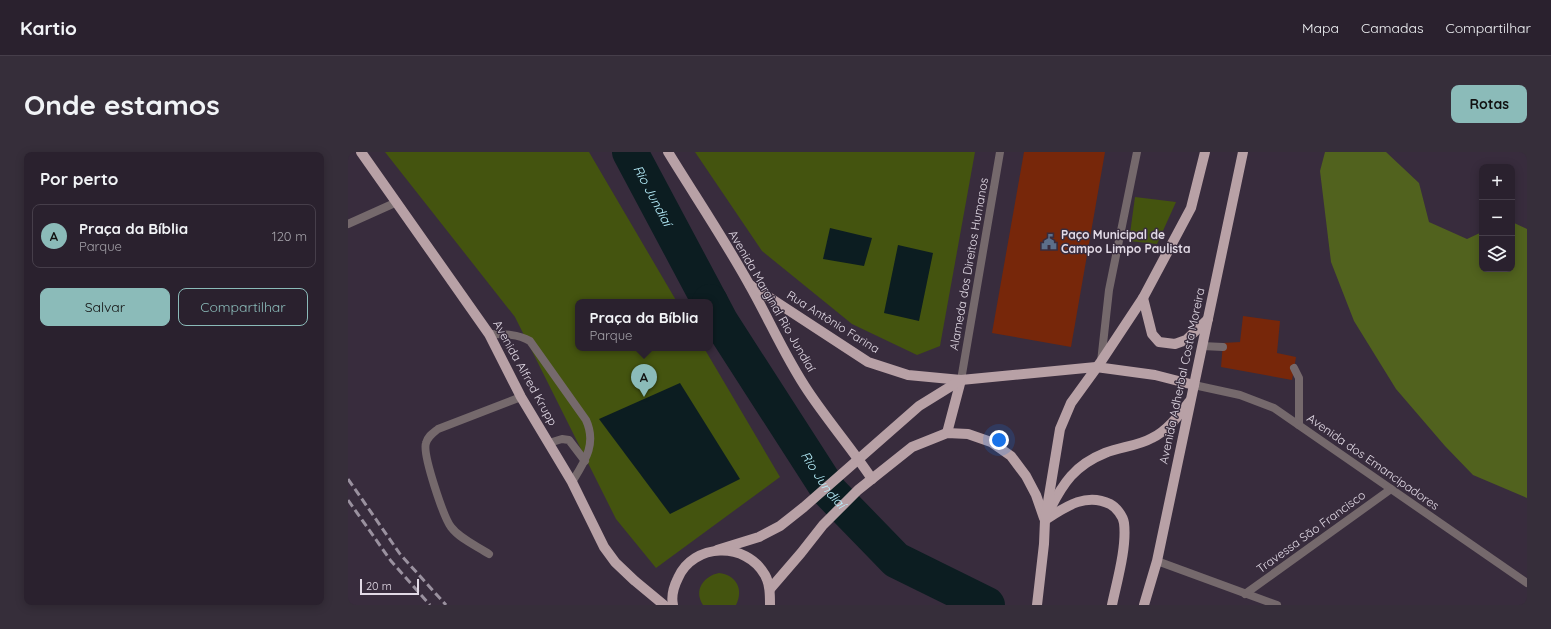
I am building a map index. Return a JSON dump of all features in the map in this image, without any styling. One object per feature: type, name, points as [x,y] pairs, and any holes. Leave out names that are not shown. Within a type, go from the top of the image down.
[{"type":"main road","name":"Avenida Alfred Krupp","points":[[361,152],[489,334],[521,397],[572,482],[604,547],[615,562],[664,605]]},
{"type":"main road","name":"Avenida Marginal Rio Jundiaí","points":[[668,152],[750,285],[789,359],[808,391],[856,461],[872,480]]},
{"type":"main road","points":[[1037,605],[1044,544],[1045,520],[1060,429],[1071,403],[1143,298],[1191,208],[1205,152]]},
{"type":"main road","name":"Avenida Adherbal Costa Moreira","points":[[1144,605],[1157,561],[1243,152]]},
{"type":"main road","name":"Rua Antônio Farina","points":[[750,285],[868,362],[908,375],[961,380],[1098,365],[1155,375],[1194,385]]},
{"type":"main road","points":[[1143,298],[1152,334],[1160,342],[1175,344],[1186,340],[1208,319]]},
{"type":"main road","points":[[947,433],[961,380]]},
{"type":"main road","points":[[673,605],[672,601],[674,586],[680,572],[690,561],[703,553],[759,537],[780,526],[804,508],[919,406],[961,380]]},
{"type":"main road","points":[[1045,520],[1060,489],[1069,477],[1087,463],[1105,454],[1152,438],[1170,424],[1190,401]]},
{"type":"main road","points":[[770,588],[823,525],[858,490],[912,447],[947,433],[968,434],[991,442],[1011,456],[1026,476],[1036,495],[1045,520]]},
{"type":"main road","points":[[1045,520],[1073,503],[1086,500],[1102,500],[1115,507],[1124,521],[1125,537],[1112,605]]},
{"type":"main road","points":[[717,550],[731,551],[745,555],[756,564],[765,575],[770,588],[770,605]]},
{"type":"street","name":"Alameda dos Direitos Humanos","points":[[961,380],[1000,152]]},
{"type":"street","points":[[1098,365],[1109,290],[1137,152]]},
{"type":"street","points":[[348,224],[397,202]]},
{"type":"street","points":[[489,334],[515,335],[523,337],[530,342],[586,420],[590,430],[590,444],[585,461],[572,482]]},
{"type":"street","points":[[1202,346],[1223,347]]},
{"type":"street","points":[[1294,368],[1299,378],[1299,426]]},
{"type":"street","name":"Avenida dos Emancipadores","points":[[1194,385],[1240,395],[1274,408],[1527,583]]},
{"type":"street","points":[[489,554],[452,529],[446,520],[428,462],[425,443],[438,429],[521,397]]},
{"type":"street","points":[[549,443],[562,439],[569,440],[585,461]]},
{"type":"street","name":"Travessa São Francisco","points":[[1245,594],[1392,489]]},
{"type":"street","points":[[1157,561],[1277,605]]},
{"type":"green space","points":[[385,152],[589,152],[675,299],[575,299],[575,351],[706,351],[780,477],[656,568],[616,519],[515,317]]},
{"type":"green space","points":[[695,152],[975,152],[940,346],[917,355],[852,324],[762,251]]},
{"type":"green space","points":[[1325,152],[1386,152],[1419,183],[1429,222],[1467,239],[1479,233],[1479,272],[1515,272],[1515,223],[1527,229],[1527,498],[1473,475],[1445,446],[1396,389],[1354,321],[1331,262],[1320,171]]},
{"type":"green space","points":[[1135,197],[1176,202],[1157,244],[1129,241]]},
{"type":"green space","points":[[719,573],[730,577],[737,584],[739,594],[736,605],[703,605],[699,594],[702,584],[709,577]]},
{"type":"shaded area","points":[[830,228],[872,238],[864,266],[823,259]]},
{"type":"shaded area","points":[[898,245],[933,253],[919,321],[884,313]]},
{"type":"shaded area","points":[[680,383],[740,479],[670,514],[599,419]]},
{"type":"building","name":"Paço Municipal de Campo Limpo Paulista","points":[[1024,152],[1105,152],[1071,347],[992,333]]},
{"type":"building","points":[[1243,316],[1280,321],[1277,353],[1296,357],[1292,380],[1221,367],[1223,343],[1240,342]]},
{"type":"waterway","name":"Rio Jundiaí","points":[[630,152],[708,299]]},
{"type":"waterway","name":"Rio Jundiaí","points":[[713,308],[720,321],[830,492],[896,560],[987,605]]},
{"type":"railway","points":[[348,479],[400,554],[446,605]]},
{"type":"railway","points":[[348,500],[391,561],[430,605]]},
{"type":"place","name":"Paço Municipal de Campo Limpo Paulista","points":[[1049,242]]},
{"type":"place","name":"Praça da Bíblia","points":[[644,397]]}]
